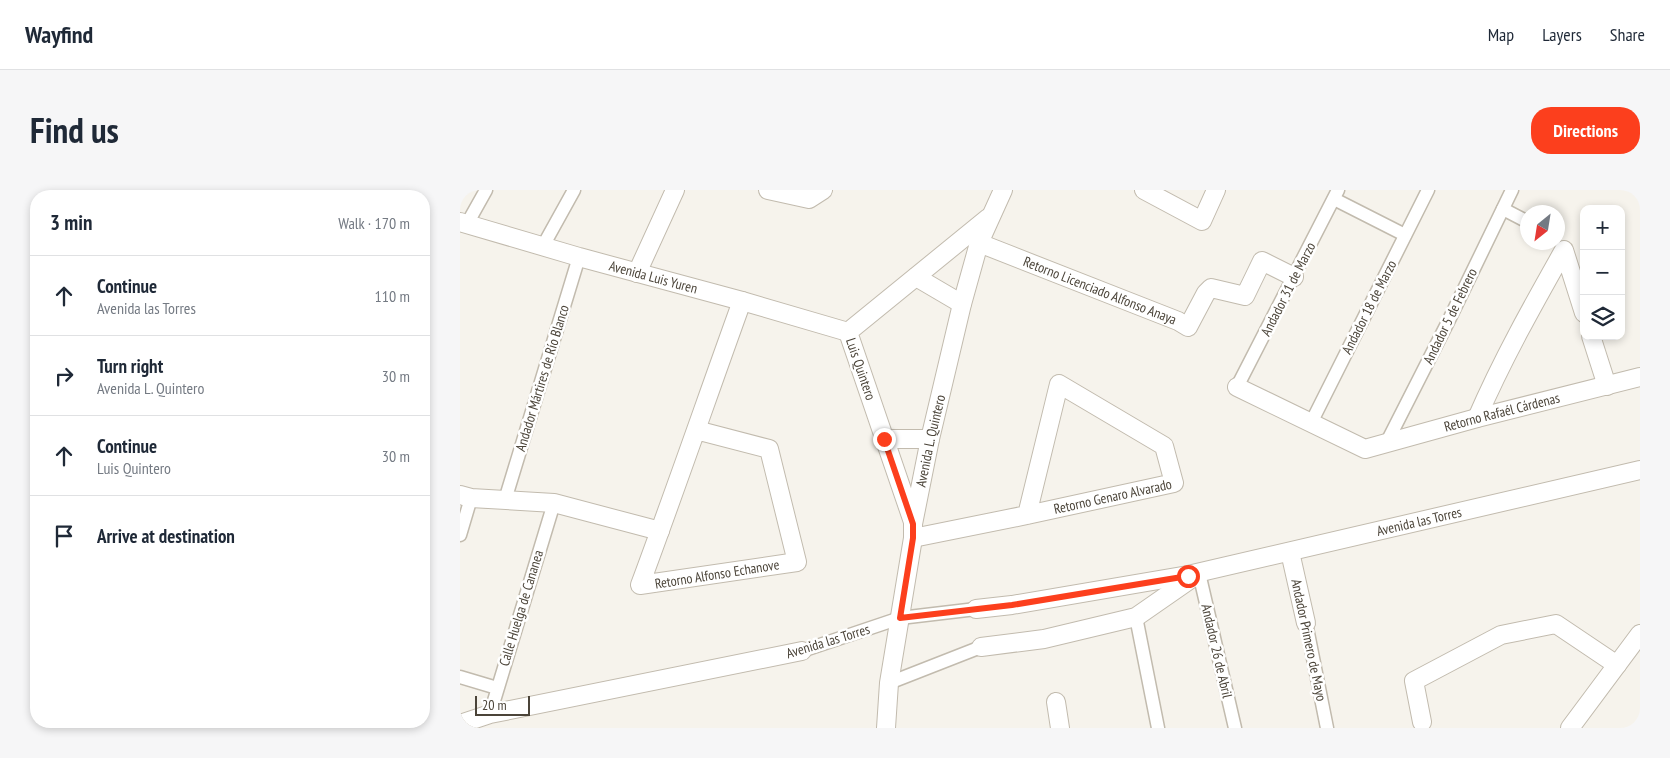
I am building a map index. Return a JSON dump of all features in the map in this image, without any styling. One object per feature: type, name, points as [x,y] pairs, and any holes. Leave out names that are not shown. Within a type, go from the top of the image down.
[{"type":"street","points":[[464,223],[486,190]]},
{"type":"street","points":[[543,246],[574,190]]},
{"type":"street","points":[[637,273],[675,190]]},
{"type":"street","points":[[768,190],[809,199],[823,190]]},
{"type":"street","name":"Avenida L. Quintero","points":[[886,728],[889,683],[913,531],[930,439],[962,304],[979,243],[1003,190]]},
{"type":"street","points":[[1144,190],[1202,222],[1216,190]]},
{"type":"street","name":"Andador 18 de Marzo","points":[[1311,423],[1428,190]]},
{"type":"street","name":"Andador 5 de Febrero","points":[[1387,442],[1512,190]]},
{"type":"street","points":[[1336,194],[1405,235]]},
{"type":"street","name":"Andador 31 de Marzo","points":[[1237,387],[1336,194]]},
{"type":"street","points":[[1502,209],[1520,218]]},
{"type":"street","name":"Luis Quintero","points":[[913,531],[848,332],[991,216]]},
{"type":"street","name":"Avenida Luis Yuren","points":[[464,223],[848,332]]},
{"type":"street","name":"Retorno Licenciado Alfonso Anaya","points":[[979,243],[1178,321],[1188,327],[1206,293],[1212,288],[1245,296],[1262,261],[1294,277]]},
{"type":"street","points":[[1477,418],[1492,383],[1559,250]]},
{"type":"street","points":[[1562,250],[1580,301]]},
{"type":"street","name":"Andador Mártires de Río Blanco","points":[[505,500],[579,257]]},
{"type":"street","points":[[916,277],[962,304]]},
{"type":"street","name":"Retorno Alfonso Echanove","points":[[696,430],[769,449],[796,562],[640,585],[742,301]]},
{"type":"street","points":[[1592,340],[1607,386]]},
{"type":"street","name":"Retorno Rafaél Cárdenas","points":[[1311,423],[1365,449],[1477,418],[1640,377]]},
{"type":"street","name":"Retorno Genaro Alvarado","points":[[913,531],[1027,515],[1174,482],[1164,446],[1059,384],[1027,515]]},
{"type":"street","points":[[1237,387],[1311,423]]},
{"type":"street","points":[[884,439],[930,439]]},
{"type":"street","name":"Avenida las Torres","points":[[460,724],[490,714],[802,651],[900,618],[1012,605],[1199,573],[1640,470]]},
{"type":"street","points":[[460,536],[466,496],[554,503],[660,531]]},
{"type":"street","name":"Calle Huelga de Cananea","points":[[490,714],[554,503]]},
{"type":"street","name":"Andador Primero de Mayo","points":[[1290,552],[1327,728]]},
{"type":"street","name":"Avenida las Torres","points":[[889,683],[981,647],[1044,639],[1136,617],[1199,573]]},
{"type":"street","name":"Andador 26 de Abril","points":[[1199,573],[1235,728]]},
{"type":"street","points":[[1136,617],[1158,728]]},
{"type":"street","points":[[1422,722],[1414,680],[1501,636],[1556,624],[1617,665]]},
{"type":"street","points":[[1570,728],[1640,634]]},
{"type":"street","points":[[460,677],[497,688]]},
{"type":"street","points":[[1056,702],[1060,728]]},
{"type":"route","points":[[884,439],[913,524],[913,538],[900,618],[1012,605],[1188,576]]}]
